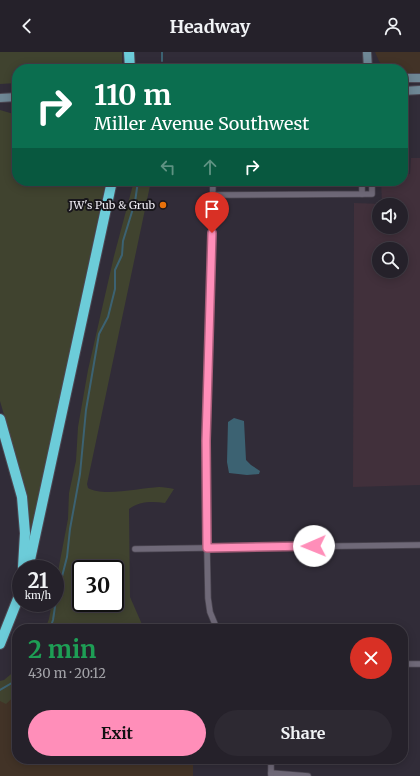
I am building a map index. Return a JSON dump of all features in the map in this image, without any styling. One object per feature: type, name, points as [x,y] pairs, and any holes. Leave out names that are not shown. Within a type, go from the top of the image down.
[{"type":"highway","points":[[129,52],[130,64]]},
{"type":"highway","points":[[132,64],[133,52]]},
{"type":"highway","points":[[30,560],[111,186]]},
{"type":"highway","points":[[0,419],[22,497],[25,533],[23,560]]},
{"type":"highway","points":[[0,644],[13,612]]},
{"type":"main road","points":[[367,52],[368,64]]},
{"type":"main road","points":[[408,78],[420,78]]},
{"type":"main road","points":[[408,91],[420,90]]},
{"type":"main road","points":[[0,98],[12,97]]},
{"type":"street","points":[[213,186],[206,441],[208,598],[210,612],[215,624]]},
{"type":"street","points":[[362,186],[362,194]]},
{"type":"street","points":[[213,195],[372,194],[372,186]]},
{"type":"street","points":[[135,549],[420,545]]},
{"type":"street","points":[[408,664],[420,664]]},
{"type":"street","points":[[271,774],[308,776]]},
{"type":"shaded area","points":[[375,52],[420,52],[420,74],[408,74],[408,64],[381,64]]},
{"type":"shaded area","points":[[411,158],[420,158],[420,485],[353,487],[354,203],[372,204],[372,234],[408,234],[408,198],[382,198],[381,186],[408,186],[408,174],[410,174]]},
{"type":"shaded area","points":[[12,673],[12,764],[193,764],[193,776],[0,776],[0,688]]},
{"type":"green space","points":[[0,52],[122,52],[122,64],[12,64],[12,83],[0,84]]},
{"type":"green space","points":[[0,110],[12,114],[12,186],[105,186],[34,518],[30,529],[25,487],[0,401]]},
{"type":"green space","points":[[133,186],[150,186],[87,484],[88,488],[94,491],[102,492],[159,487],[174,489],[165,503],[146,502],[137,504],[129,509],[130,597],[142,624],[47,624],[50,612],[64,612],[64,560],[60,560],[68,519],[69,493],[76,461],[78,427],[88,370],[114,256]]},
{"type":"green space","points":[[12,673],[12,699],[6,704],[0,701],[0,681],[4,680]]},
{"type":"water","points":[[234,418],[244,421],[246,460],[260,471],[259,474],[247,475],[229,473],[227,462],[228,422]]},
{"type":"waterway","points":[[162,52],[162,61]]},
{"type":"waterway","points":[[52,624],[67,557],[70,529],[80,474],[86,410],[99,334],[108,317],[115,289],[115,270],[122,255],[123,241],[135,202],[137,186]]},
{"type":"waterway","points":[[0,690],[12,683]]},
{"type":"place","name":"JW's Pub & Grub","points":[[163,205]]},
{"type":"route","points":[[212,233],[206,441],[207,548],[314,546]]}]
